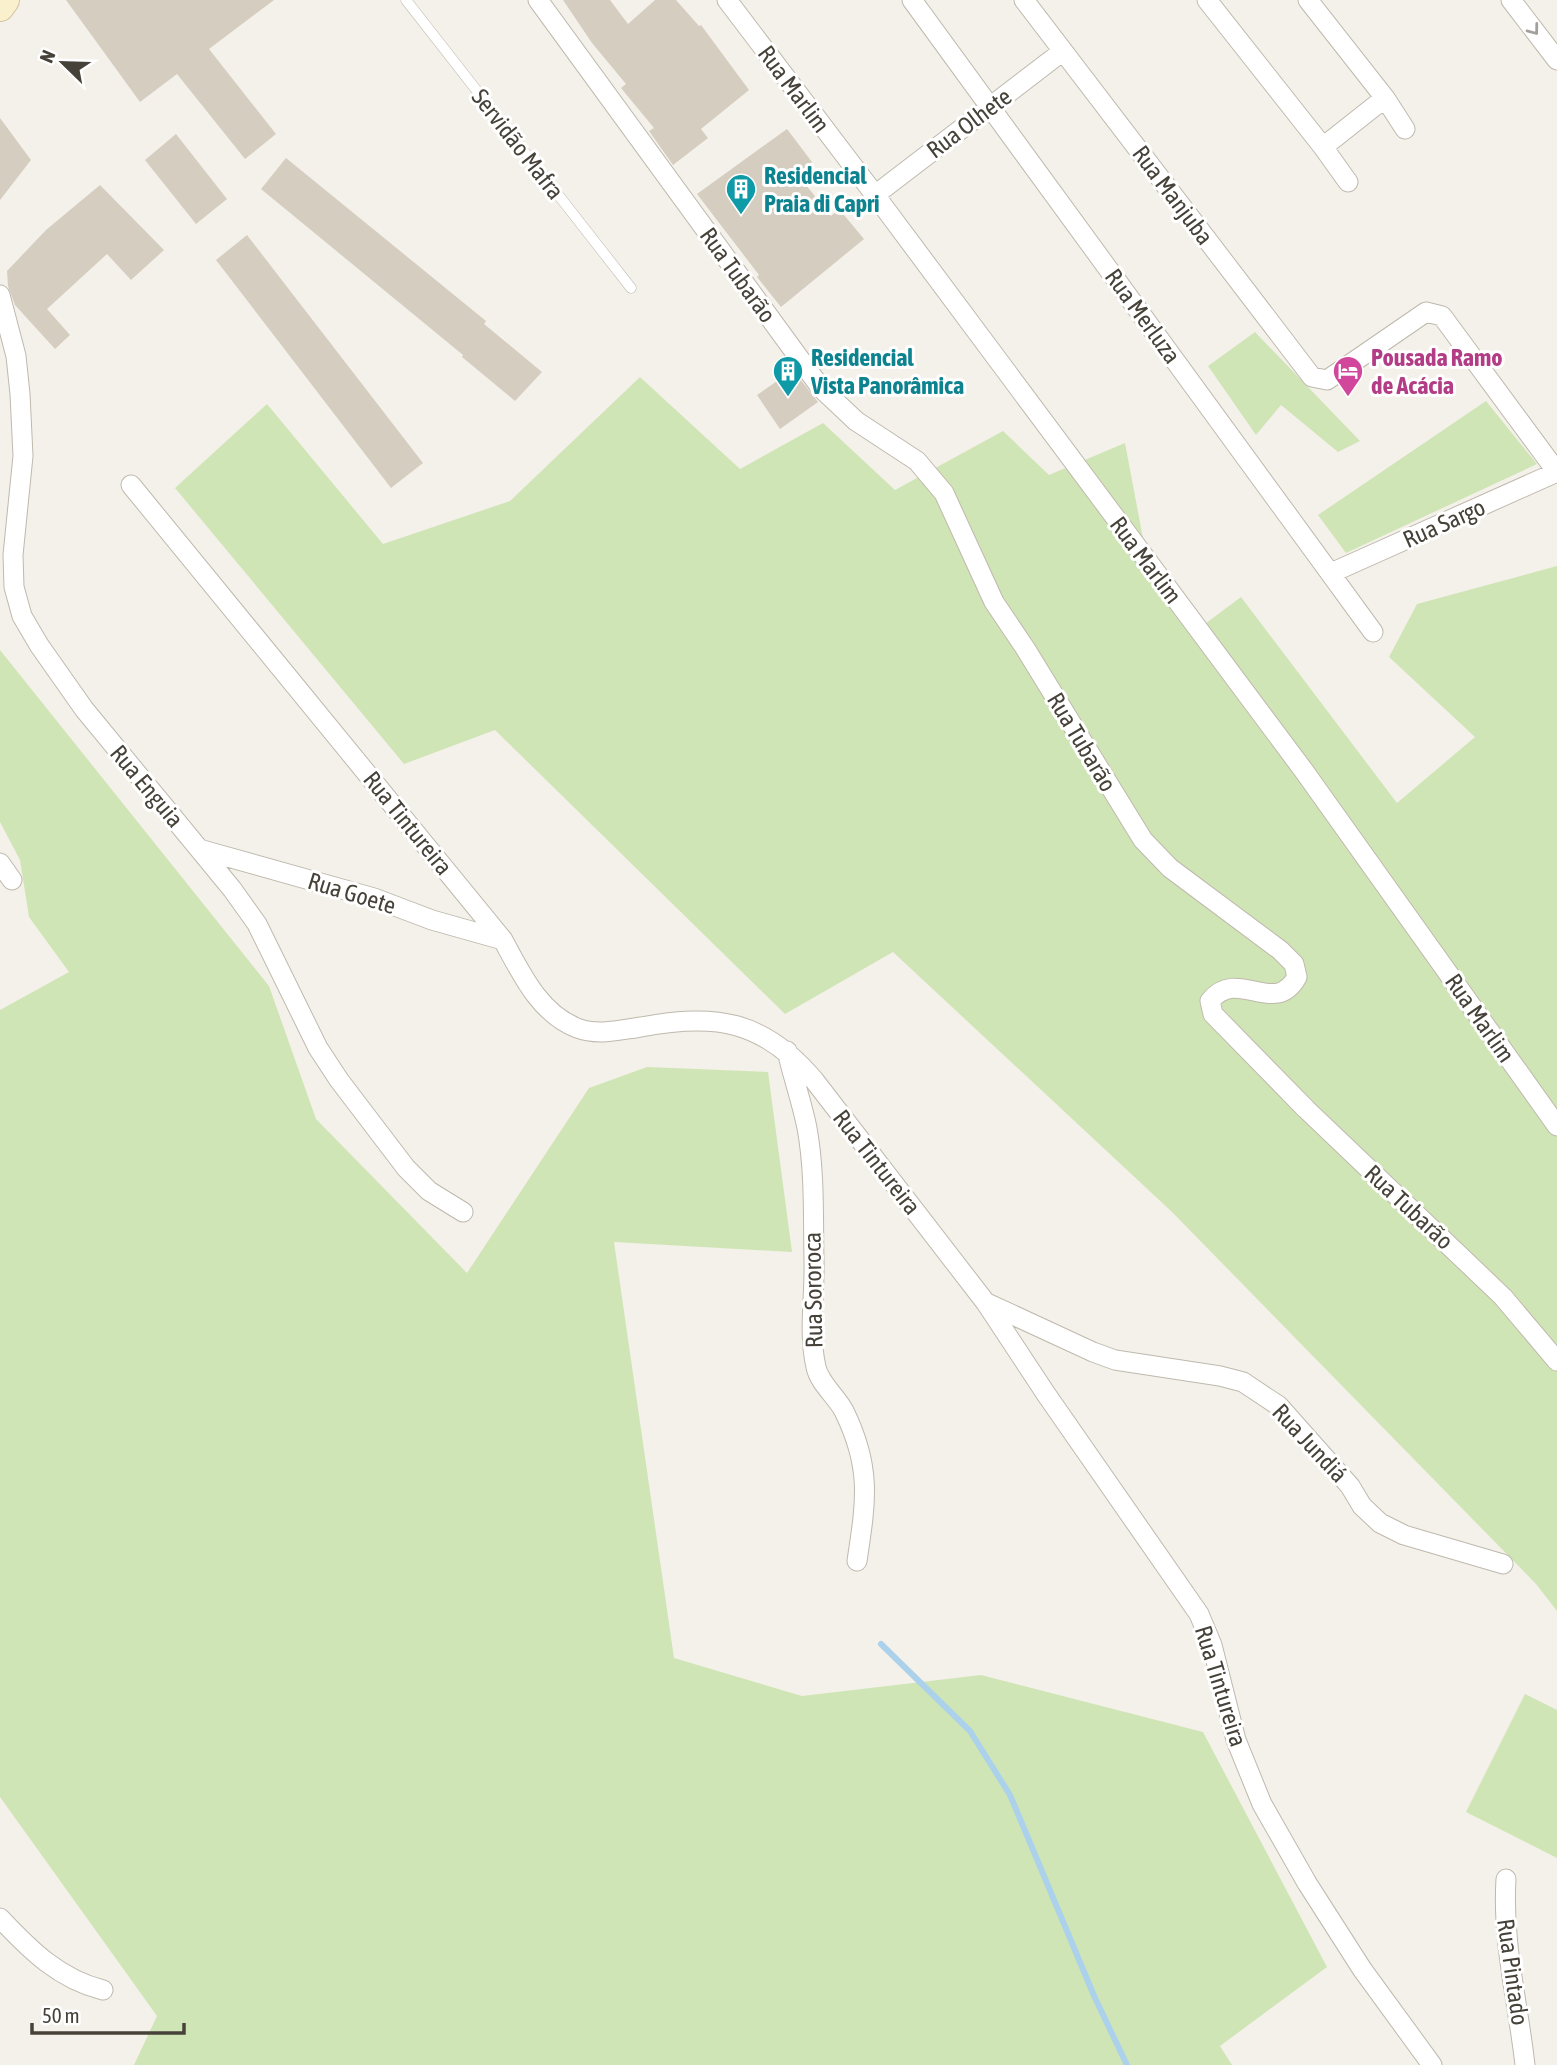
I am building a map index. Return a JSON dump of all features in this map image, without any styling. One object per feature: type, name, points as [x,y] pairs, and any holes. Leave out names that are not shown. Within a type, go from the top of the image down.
[{"type":"main road","points":[[0,7],[5,0]]},
{"type":"street","name":"Rua Marlim","points":[[727,0],[1304,771],[1557,1126]]},
{"type":"street","name":"Rua Merluza","points":[[912,0],[1373,632]]},
{"type":"street","name":"Rua Manjuba","points":[[1024,0],[1312,377],[1327,380],[1426,312],[1442,316],[1557,472]]},
{"type":"street","points":[[1207,0],[1323,146],[1348,182]]},
{"type":"street","points":[[1308,0],[1385,98],[1405,129]]},
{"type":"street","points":[[1511,0],[1557,60]]},
{"type":"street","name":"Rua Tubarão","points":[[545,2],[821,388],[856,421],[917,461],[943,493],[994,601],[1143,840],[1170,868],[1280,950],[1294,964],[1297,977],[1292,986],[1282,993],[1265,993],[1234,987],[1219,990],[1210,1001],[1213,1014],[1306,1109],[1503,1297],[1557,1361]]},
{"type":"street","name":"Rua Olhete","points":[[875,195],[1063,51]]},
{"type":"street","points":[[1323,146],[1385,98]]},
{"type":"street","name":"Rua Enguia","points":[[0,295],[16,356],[20,394],[23,456],[13,555],[14,587],[22,616],[84,709],[200,849],[257,924],[318,1048],[338,1080],[406,1168],[429,1191],[463,1212]]},
{"type":"street","name":"Rua Sargo","points":[[1331,573],[1557,472]]},
{"type":"street","name":"Rua Tintureira","points":[[131,485],[503,940],[527,986],[549,1009],[577,1028],[605,1033],[702,1019],[735,1025],[767,1038],[786,1050],[814,1080],[986,1303],[1199,1614],[1212,1646],[1236,1740],[1262,1804],[1362,1969],[1432,2065]]},
{"type":"street","name":"Rua Goete","points":[[200,849],[374,898],[432,920],[503,940]]},
{"type":"street","points":[[0,863],[12,880]]},
{"type":"street","name":"Rua Sororoca","points":[[786,1050],[807,1128],[811,1166],[814,1265],[812,1319],[816,1371],[842,1407],[857,1437],[864,1466],[866,1502],[857,1561]]},
{"type":"street","name":"Rua Jundiá","points":[[986,1303],[1115,1360],[1243,1382],[1279,1406],[1349,1486],[1362,1506],[1380,1523],[1404,1535],[1503,1564]]},
{"type":"street","name":"Rua Pintado","points":[[1506,1880],[1505,1937],[1529,2062]]},
{"type":"street","points":[[0,1918],[36,1954],[64,1976],[85,1986],[103,1990]]},
{"type":"lane","name":"Servidão Mafra","points":[[406,0],[631,288]]},
{"type":"green space","points":[[1255,332],[1360,441],[1338,452],[1281,405],[1256,435],[1208,366]]},
{"type":"green space","points":[[640,377],[740,469],[823,423],[895,490],[1003,431],[1049,475],[1125,443],[1152,586],[1194,632],[1241,597],[1397,803],[1475,737],[1389,657],[1417,604],[1557,566],[1557,1611],[1536,1584],[1172,1212],[893,952],[785,1014],[495,730],[404,764],[175,488],[267,404],[383,544],[510,501]]},
{"type":"green space","points":[[1486,401],[1537,464],[1346,553],[1318,515]]},
{"type":"green space","points":[[0,650],[269,986],[316,1119],[467,1273],[589,1088],[647,1067],[768,1072],[792,1252],[614,1242],[674,1658],[802,1696],[981,1675],[1203,1732],[1327,1967],[1220,2046],[1232,2065],[134,2065],[157,2016],[0,1797],[0,1010],[69,972],[29,917],[20,860],[0,822]]},
{"type":"green space","points":[[1525,1694],[1557,1710],[1557,1858],[1466,1812]]},
{"type":"building","points":[[66,0],[274,0],[209,49],[276,134],[245,159],[177,74],[140,102]]},
{"type":"building","points":[[563,0],[610,0],[628,24],[655,0],[676,0],[699,26],[701,25],[749,90],[701,129],[708,138],[673,165],[649,131],[654,128],[621,88],[626,84],[592,43]]},
{"type":"building","points":[[0,118],[31,160],[0,200]]},
{"type":"building","points":[[787,129],[812,162],[797,174],[831,216],[839,209],[864,239],[781,307],[697,194]]},
{"type":"building","points":[[176,134],[227,199],[196,224],[145,160]]},
{"type":"building","points":[[286,158],[486,321],[484,324],[542,372],[515,401],[261,189]]},
{"type":"building","points":[[100,185],[164,250],[131,280],[107,254],[47,309],[70,335],[55,349],[15,305],[8,286],[7,271],[46,230]]},
{"type":"building","points":[[247,235],[423,463],[391,488],[216,260]]},
{"type":"building","name":"Residencial Vista Panorâmica","points":[[793,370],[818,402],[780,429],[757,395]]},
{"type":"waterway","points":[[881,1644],[970,1731],[1010,1795],[1095,1998],[1127,2065]]},
{"type":"place","name":"Residencial Praia di Capri","points":[[741,216]]},
{"type":"place","name":"Residencial Vista Panorâmica","points":[[788,398]]},
{"type":"place","name":"Pousada Ramo de Acácia","points":[[1348,398]]}]
